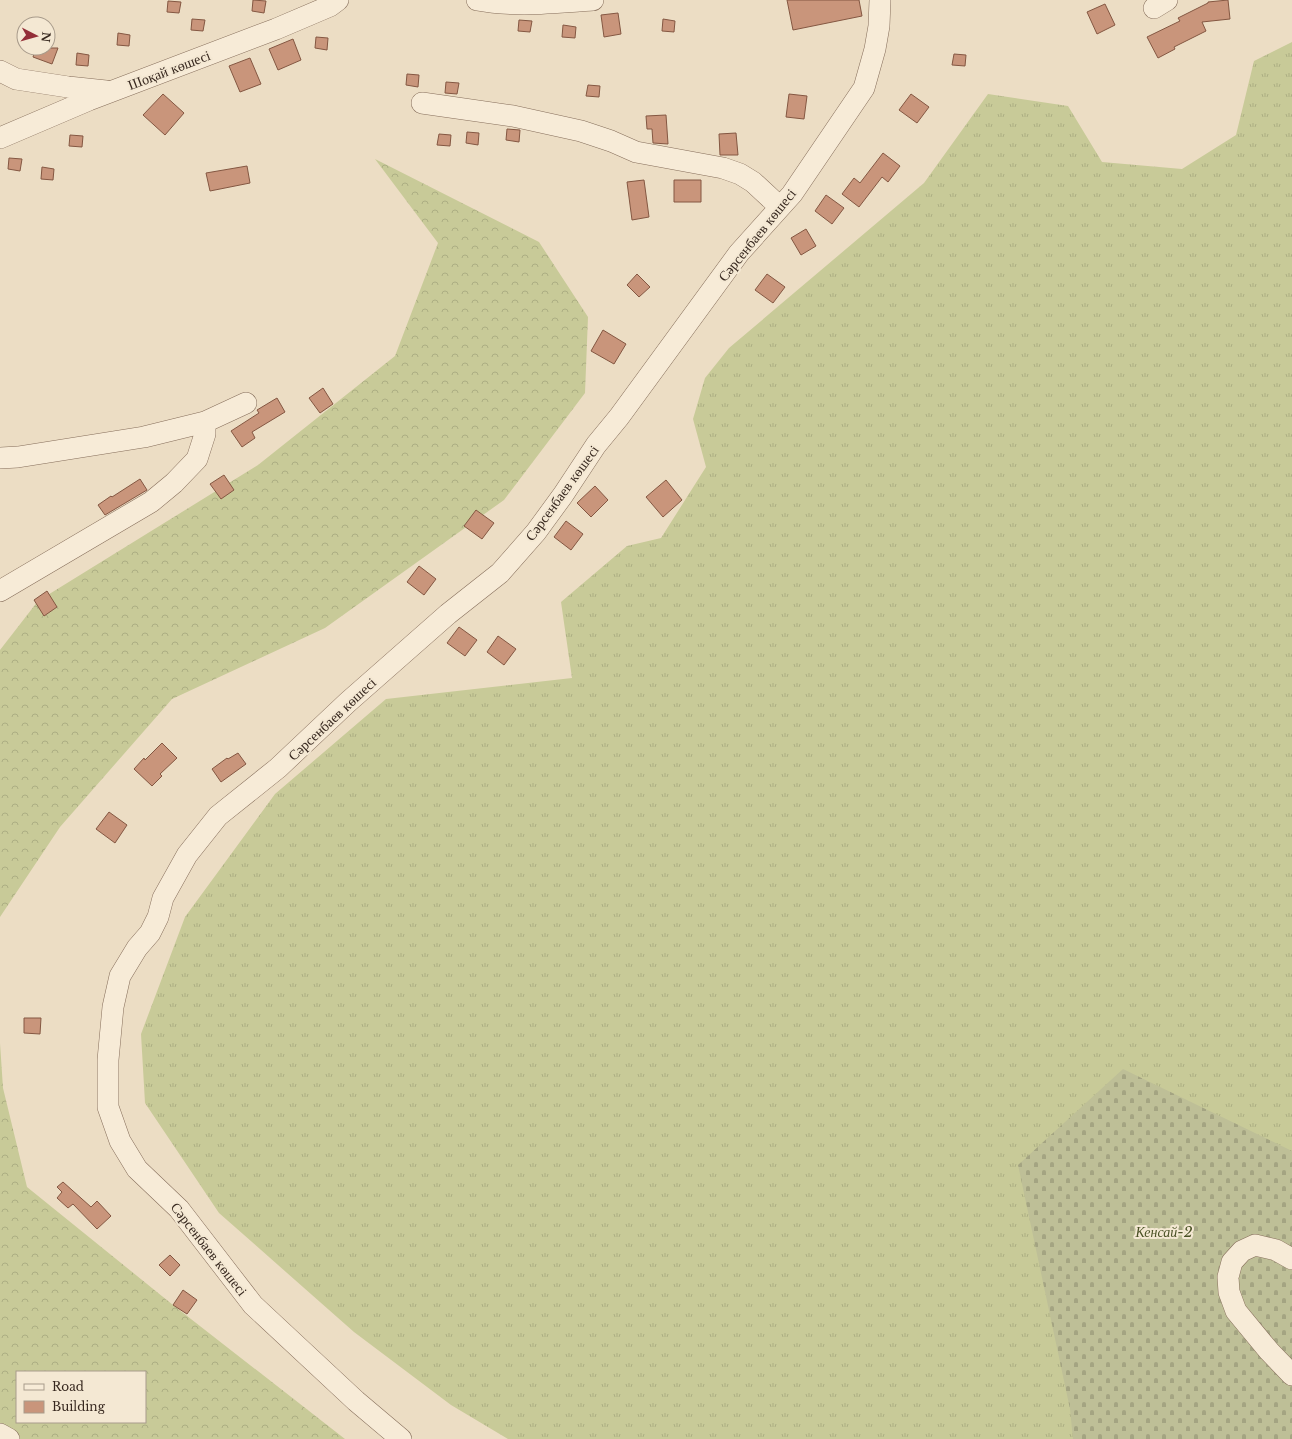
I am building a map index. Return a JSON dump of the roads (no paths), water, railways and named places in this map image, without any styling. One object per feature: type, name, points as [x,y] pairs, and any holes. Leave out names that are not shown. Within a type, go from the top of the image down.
[{"type":"street","name":"Шоқай көшесі","points":[[0,138],[89,100],[276,29],[330,6],[338,0]]},
{"type":"street","points":[[477,0],[488,2],[547,4],[593,0]]},
{"type":"street","name":"Сәрсенбаев көшесі","points":[[402,1439],[356,1401],[253,1305],[179,1209],[137,1169],[120,1141],[108,1107],[108,1060],[113,1007],[120,976],[137,948],[150,933],[158,917],[163,898],[187,855],[218,816],[278,768],[348,702],[448,614],[500,573],[536,532],[564,495],[596,445],[619,417],[739,253],[792,194],[864,88],[875,49],[879,26],[880,0]]},
{"type":"street","points":[[0,71],[16,79],[68,88],[112,91]]},
{"type":"street","points":[[422,103],[520,118],[581,131],[611,140],[636,152],[723,168],[740,174],[746,178],[780,207]]},
{"type":"street","points":[[0,458],[18,457],[144,437],[205,422],[246,403]]},
{"type":"street","points":[[0,591],[151,502],[174,484],[197,459],[205,434],[205,422]]},
{"type":"street","points":[[1292,1259],[1276,1250],[1255,1245],[1242,1251],[1232,1262],[1228,1276],[1229,1292],[1236,1311],[1292,1375]]},
{"type":"street","points":[[0,1434],[8,1439]]},
{"type":"park label","name":"Кенсай-2","points":[[1164,1232]]}]
